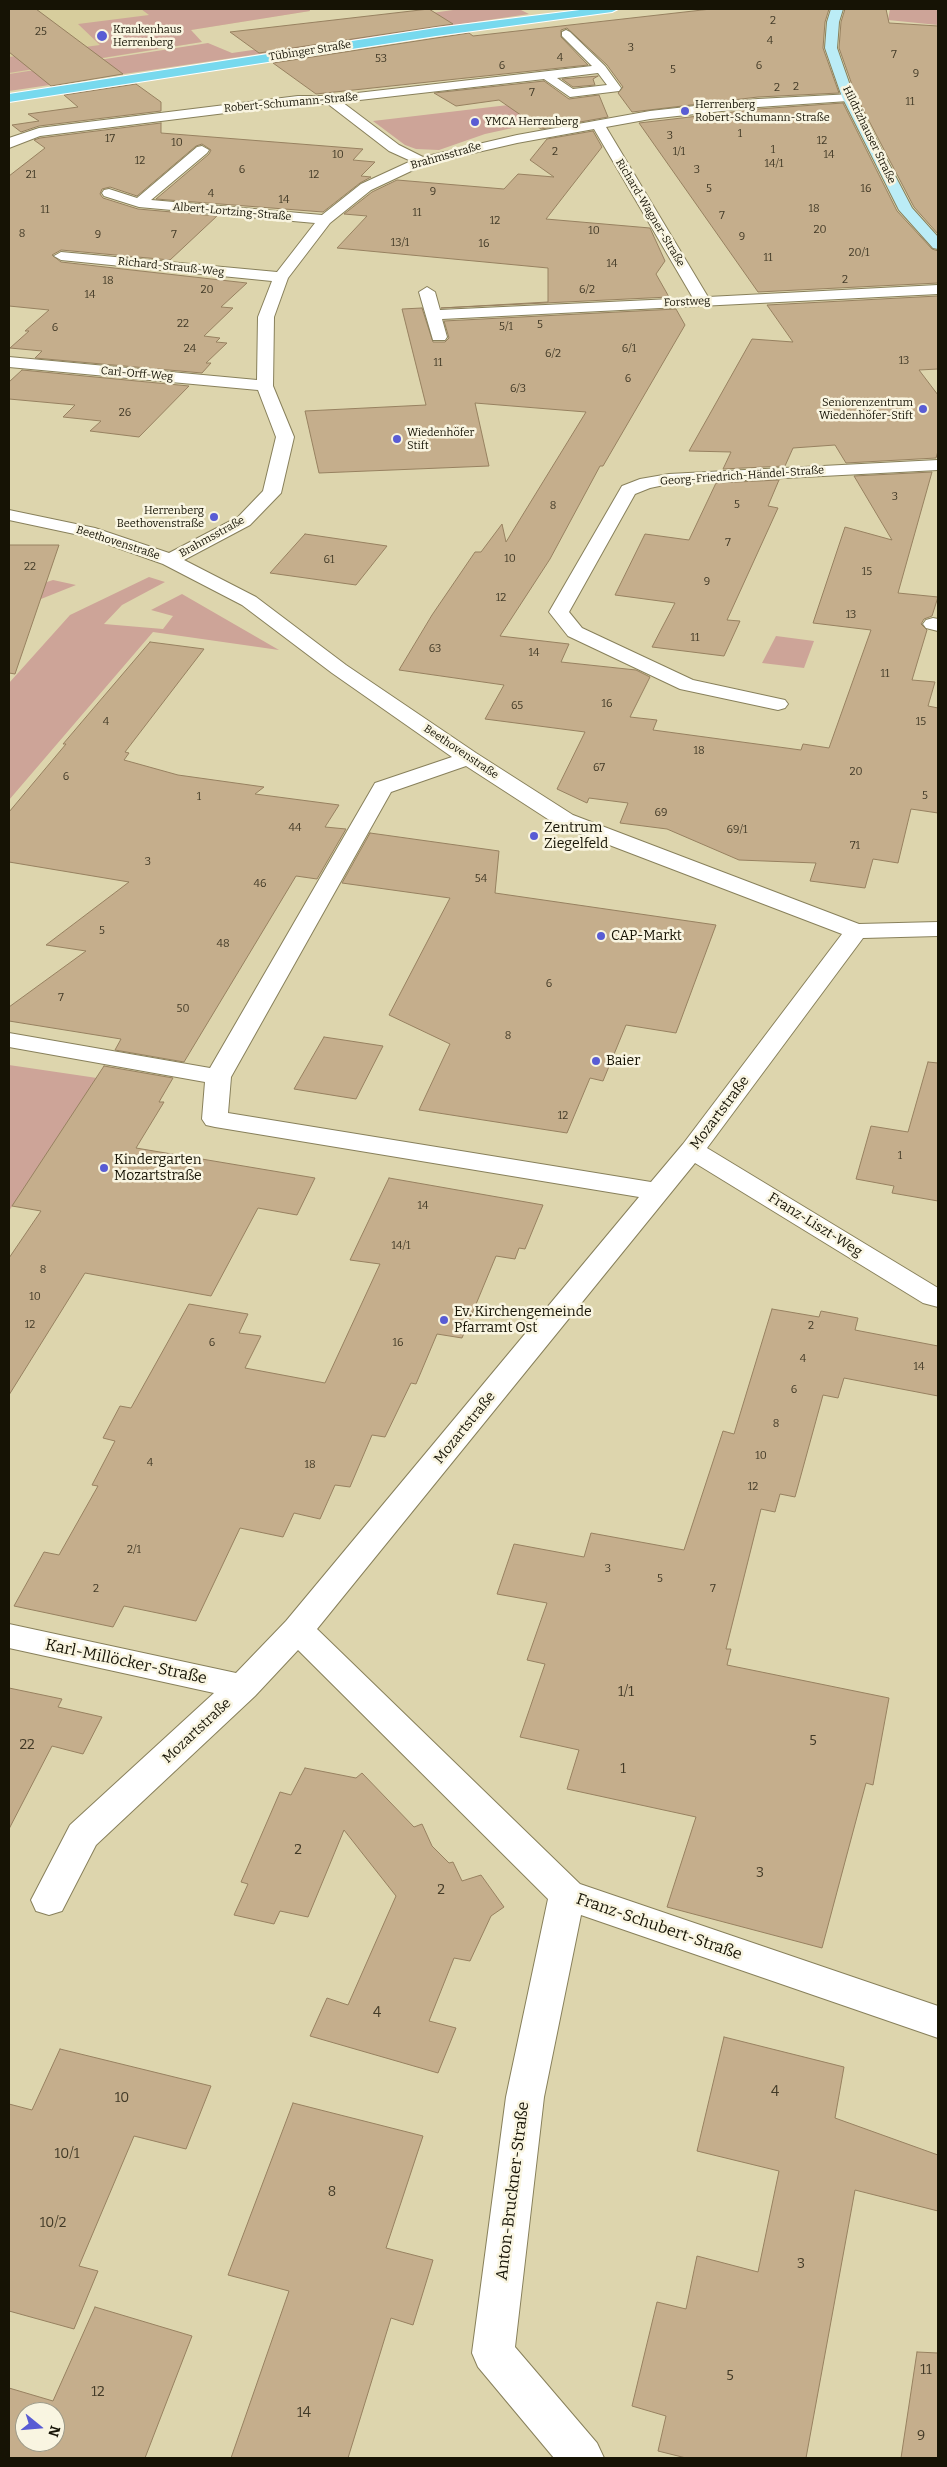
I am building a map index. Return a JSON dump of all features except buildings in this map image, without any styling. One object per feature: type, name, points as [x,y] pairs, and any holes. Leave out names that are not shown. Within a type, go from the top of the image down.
[{"type":"main road","name":"Tübinger Straße","points":[[9,98],[436,32],[612,9]]},
{"type":"main road","name":"Hildrizhauser Straße","points":[[835,10],[832,22],[831,48],[848,97],[906,210],[938,245]]},
{"type":"street","points":[[546,75],[570,93],[615,88],[601,69],[566,34]]},
{"type":"street","name":"Robert-Schumann-Straße","points":[[9,144],[18,138],[39,132],[298,100],[330,100],[601,69]]},
{"type":"street","name":"Brahmsstraße","points":[[170,560],[244,521],[272,492],[285,437],[265,386],[266,317],[281,278],[325,220],[366,187],[422,161],[480,146],[598,124],[758,103],[848,97]]},
{"type":"street","points":[[330,100],[394,148],[422,161]]},
{"type":"street","name":"Richard-Wagner-Straße","points":[[598,124],[703,301]]},
{"type":"street","name":"Albert-Lortzing-Straße","points":[[140,203],[202,150]]},
{"type":"street","name":"Albert-Lortzing-Straße","points":[[109,192],[140,203],[325,220]]},
{"type":"street","name":"Richard-Strauß-Weg","points":[[61,256],[281,278]]},
{"type":"street","name":"Forstweg","points":[[435,315],[938,290]]},
{"type":"street","points":[[427,292],[435,315],[439,337]]},
{"type":"street","name":"Carl-Orff-Weg","points":[[9,362],[265,386]]},
{"type":"street","name":"Georg-Friedrich-Händel-Straße","points":[[778,704],[687,685],[575,632],[559,612],[628,490],[669,479],[938,465]]},
{"type":"street","name":"Beethovenstraße","points":[[9,515],[89,532],[170,560],[249,600],[336,666],[468,758],[565,820],[856,931],[938,929]]},
{"type":"street","points":[[468,758],[383,788],[218,1077],[215,1118],[659,1192]]},
{"type":"street","name":"Mozartstraße","points":[[49,1900],[83,1836],[243,1687],[298,1630],[659,1192],[856,931]]},
{"type":"street","points":[[9,1040],[218,1077]]},
{"type":"street","name":"Franz-Liszt-Weg","points":[[692,1150],[933,1298],[938,1298]]},
{"type":"street","name":"Franz-Schubert-Straße","points":[[298,1630],[567,1895],[938,2022]]},
{"type":"street","name":"Karl-Millöcker-Straße","points":[[9,1636],[243,1687]]},
{"type":"street","name":"Anton-Bruckner-Straße","points":[[567,1895],[525,2097],[494,2353],[582,2458]]},
{"type":"shaded area","name":"Krankenhaus Herrenberg","points":[[9,9],[309,9],[310,11],[191,30],[202,42],[9,74]]},
{"type":"shaded area","name":"Krankenhaus Herrenberg","points":[[141,9],[309,9],[310,11],[191,30],[202,42],[9,73],[9,57],[100,45],[78,24],[149,15]]},
{"type":"shaded area","points":[[460,9],[519,9],[529,14],[9,91],[9,74],[208,43],[232,53],[416,26],[404,17]]},
{"type":"shaded area","points":[[890,9],[938,9],[938,25],[888,20]]},
{"type":"shaded area","name":"YMCA Herrenberg","points":[[542,101],[609,117],[567,124],[517,127],[485,134],[439,150],[416,149],[405,145],[373,121]]},
{"type":"shaded area","points":[[149,577],[165,582],[122,605],[104,624],[163,629],[173,616],[151,610],[182,594],[279,650],[153,632],[9,800],[9,683],[70,615]]},
{"type":"shaded area","points":[[53,580],[76,585],[41,599],[9,600],[9,591],[22,590]]},
{"type":"shaded area","points":[[776,636],[814,641],[804,668],[762,663]]},
{"type":"shaded area","points":[[9,1065],[97,1078],[9,1211]]},
{"type":"place","name":"Krankenhaus Herrenberg","points":[[102,36]]},
{"type":"place","name":"Herrenberg Robert-Schumann-Straße","points":[[685,111]]},
{"type":"place","name":"YMCA Herrenberg","points":[[475,122]]},
{"type":"place","name":"Seniorenzentrum Wiedenhöfer-Stift","points":[[923,409]]},
{"type":"place","name":"Wiedenhöfer Stift","points":[[397,439]]},
{"type":"place","name":"Herrenberg Beethovenstraße","points":[[214,517]]},
{"type":"place","name":"Zentrum Ziegelfeld","points":[[534,836]]},
{"type":"place","name":"CAP-Markt","points":[[601,936]]},
{"type":"place","name":"Baier","points":[[596,1061]]},
{"type":"place","name":"Kindergarten Mozartstraße","points":[[104,1168]]},
{"type":"place","name":"Ev. Kirchengemeinde Pfarramt Ost","points":[[444,1320]]}]
